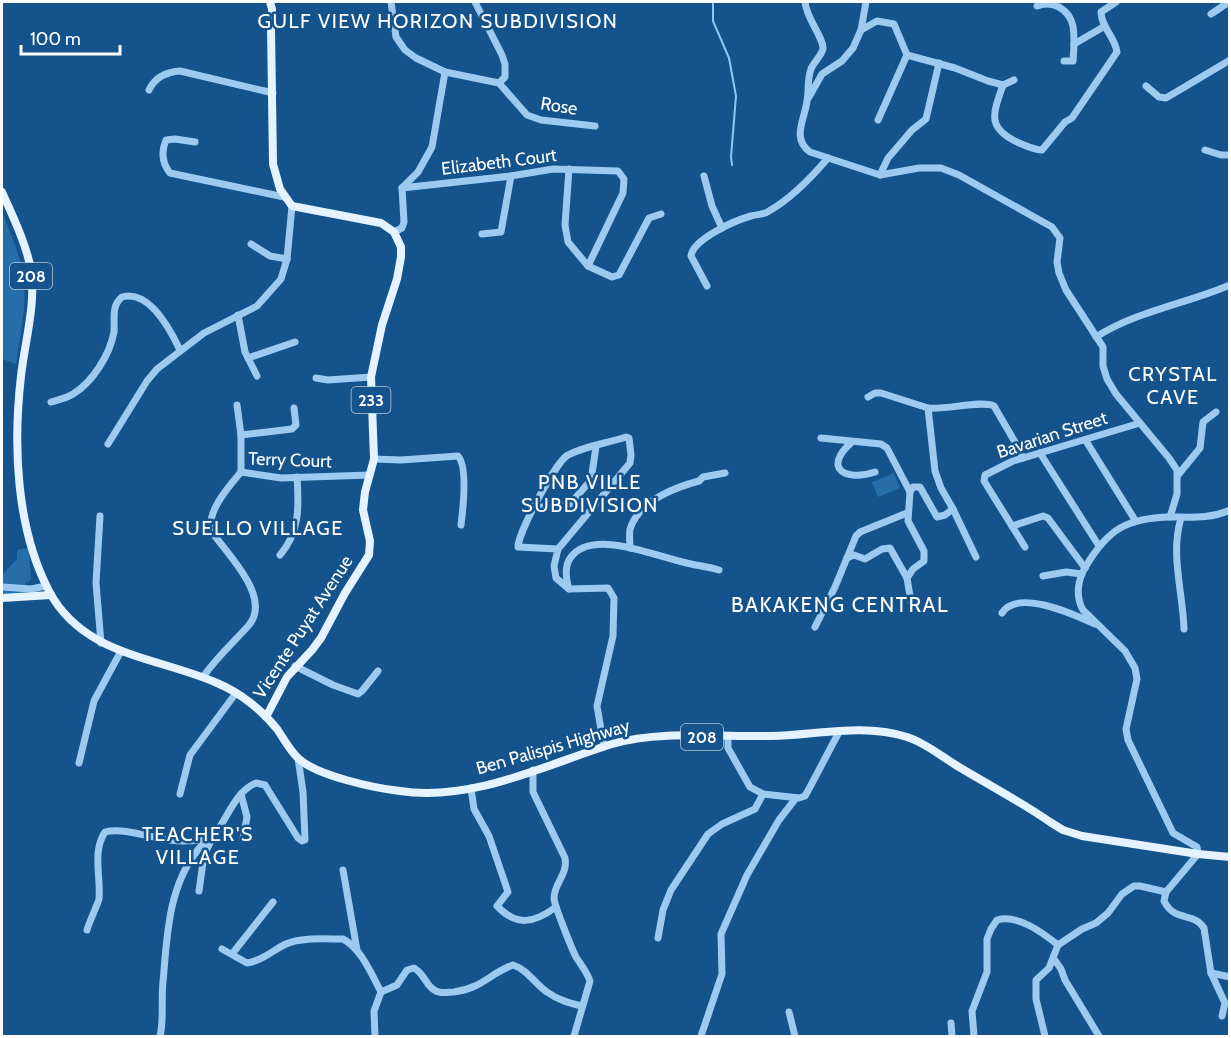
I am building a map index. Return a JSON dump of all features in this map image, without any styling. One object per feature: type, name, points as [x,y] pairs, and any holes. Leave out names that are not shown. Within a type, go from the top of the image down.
[{"type":"main road","points":[[270,2],[272,9],[270,27],[273,164],[284,196],[292,206],[371,220],[388,226],[394,232]]},
{"type":"main road","name":"208","points":[[2,192],[24,246],[31,270],[31,305],[20,398],[19,486],[25,525],[51,596]]},
{"type":"main road","name":"Vicente Puyat Avenue","points":[[266,717],[283,684],[321,638],[369,555],[370,541],[363,510],[365,492],[374,459],[371,377],[382,325],[399,267],[400,247],[394,232]]},
{"type":"main road","points":[[2,598],[51,596]]},
{"type":"main road","name":"Ben Palispis Highway","points":[[51,596],[82,630],[101,643],[203,677],[236,693],[266,717],[298,758],[319,772],[397,791],[438,793],[471,788],[533,771],[628,739],[876,730],[912,738],[1071,833],[1198,854],[1230,857]]},
{"type":"street","points":[[391,2],[393,31],[400,44],[416,58],[446,72],[499,83],[505,77],[506,64],[475,2]]},
{"type":"street","points":[[805,2],[823,46],[808,80],[808,100]]},
{"type":"street","points":[[866,2],[861,30],[853,48],[842,61],[822,74],[808,100],[800,140],[810,152],[880,175],[919,168],[941,168],[959,175],[1052,227],[1060,238],[1057,262],[1063,284],[1102,347],[1103,366],[1107,379],[1116,394],[1169,458],[1178,475],[1177,494],[1170,517]]},
{"type":"street","points":[[1037,6],[1051,2],[1064,10],[1073,28],[1072,61],[1064,61]]},
{"type":"street","points":[[1003,85],[993,114],[1000,132],[1034,150],[1044,149],[1065,122],[1077,112],[1117,52],[1101,12],[1116,2]]},
{"type":"street","points":[[1211,14],[1229,2]]},
{"type":"street","points":[[861,30],[878,21],[894,24],[907,55],[878,120]]},
{"type":"street","points":[[1074,44],[1105,26]]},
{"type":"street","points":[[907,55],[939,63],[1003,85],[1014,80]]},
{"type":"street","points":[[1146,86],[1159,97],[1166,98],[1230,60]]},
{"type":"street","points":[[880,175],[888,158],[912,130],[926,119],[939,63]]},
{"type":"street","points":[[149,90],[151,85],[166,73],[180,70],[273,93]]},
{"type":"street","points":[[394,232],[402,228],[404,222],[402,188],[418,172],[432,147],[446,72]]},
{"type":"street","name":"Rose","points":[[499,83],[527,115],[541,120],[595,126]]},
{"type":"street","points":[[195,142],[166,140],[163,159],[171,174],[284,196]]},
{"type":"street","points":[[1205,150],[1230,155]]},
{"type":"street","points":[[707,286],[693,260],[691,252],[694,247],[722,228],[771,211],[802,186],[828,158]]},
{"type":"street","name":"Elizabeth Court","points":[[402,188],[553,169],[570,169],[565,235],[567,242],[588,266]]},
{"type":"street","points":[[570,169],[618,171],[624,178],[623,193],[588,266],[612,277],[619,275],[649,218],[661,214]]},
{"type":"street","points":[[482,234],[501,232],[511,176]]},
{"type":"street","points":[[704,176],[712,206],[722,228]]},
{"type":"street","points":[[108,444],[152,375],[180,350],[214,327],[257,306],[281,279],[287,259],[292,206]]},
{"type":"street","points":[[250,244],[270,256],[287,259]]},
{"type":"street","points":[[1096,337],[1110,328],[1145,313],[1203,296],[1230,285]]},
{"type":"street","points":[[51,402],[74,394],[99,366],[113,335],[116,303],[122,297],[136,297],[153,308],[174,337],[180,350]]},
{"type":"street","points":[[238,315],[243,346],[257,376]]},
{"type":"street","points":[[248,358],[295,342]]},
{"type":"street","points":[[316,378],[328,380],[371,377]]},
{"type":"street","points":[[868,397],[881,393],[928,408],[956,408],[983,403],[994,406],[1023,458]]},
{"type":"street","points":[[237,405],[242,435],[241,472]]},
{"type":"street","points":[[242,435],[292,429],[296,425],[294,408]]},
{"type":"street","points":[[928,408],[935,471],[941,488],[976,557]]},
{"type":"street","points":[[1178,475],[1200,448],[1203,422],[1216,412]]},
{"type":"street","name":"Bavarian Street","points":[[1026,547],[984,478],[989,472],[1023,458],[1140,423]]},
{"type":"street","points":[[558,549],[518,547],[518,540],[533,507],[566,456],[629,438],[632,455],[630,463],[558,549],[554,566],[556,578],[569,589],[608,588],[614,598],[613,636],[597,706],[604,747]]},
{"type":"street","points":[[821,438],[885,446],[910,492]]},
{"type":"street","points":[[1086,441],[1135,520]]},
{"type":"street","points":[[852,442],[838,459],[840,469],[845,475],[851,476],[875,472]]},
{"type":"street","points":[[533,507],[570,504],[591,480],[596,447]]},
{"type":"street","points":[[1040,453],[1099,546]]},
{"type":"street","points":[[374,459],[401,460],[458,456],[463,463],[462,525]]},
{"type":"street","name":"Terry Court","points":[[203,677],[221,653],[250,623],[255,612],[254,594],[248,582],[212,532],[210,524],[213,511],[233,480],[241,472],[281,478],[370,475]]},
{"type":"street","points":[[630,548],[630,530],[637,516],[650,501],[699,481],[703,477],[725,473]]},
{"type":"street","points":[[279,555],[295,531],[299,509],[297,477]]},
{"type":"street","points":[[907,578],[925,558],[924,551],[908,521],[910,492],[914,486],[920,487],[940,518],[953,509]]},
{"type":"street","points":[[1222,1016],[1225,1008],[1224,999],[1210,973],[1204,928],[1200,922],[1172,913],[1164,901],[1166,892],[1198,854],[1197,847],[1173,833],[1128,740],[1126,729],[1137,674],[1125,651],[1080,604],[1078,586],[1083,571],[1099,546],[1113,532],[1135,520],[1205,517],[1230,510]]},
{"type":"street","points":[[815,627],[835,587],[854,539],[860,532],[907,513]]},
{"type":"street","points":[[100,516],[96,583],[101,643]]},
{"type":"street","points":[[1012,526],[1043,516],[1048,518],[1083,571]]},
{"type":"street","points":[[1181,518],[1178,529],[1177,555],[1184,629]]},
{"type":"street","points":[[569,589],[566,572],[568,563],[572,556],[583,547],[604,546],[650,551],[719,570]]},
{"type":"street","points":[[847,558],[852,555],[865,559],[888,547],[894,553],[907,578],[912,608]]},
{"type":"street","points":[[1043,576],[1083,571]]},
{"type":"street","points":[[2,587],[31,589],[46,586]]},
{"type":"street","points":[[1002,613],[1012,605],[1041,604],[1065,610],[1099,626]]},
{"type":"street","points":[[79,763],[94,701],[121,651]]},
{"type":"street","points":[[296,666],[340,688],[358,694],[378,672]]},
{"type":"street","points":[[180,794],[190,755],[236,693]]},
{"type":"street","points":[[728,737],[728,748],[750,788],[763,794],[796,798],[805,796],[839,732]]},
{"type":"street","points":[[199,891],[204,855],[215,834],[231,812],[236,799],[252,785],[265,784],[298,838],[304,841],[306,835],[298,758]]},
{"type":"street","points":[[533,771],[533,792],[565,858],[566,869],[555,892],[556,907],[566,928],[570,945],[590,981],[574,1036]]},
{"type":"street","points":[[471,788],[474,808],[493,845],[508,892],[497,906],[506,916],[525,920],[540,917],[556,907]]},
{"type":"street","points":[[241,794],[247,817],[243,839]]},
{"type":"street","points":[[658,938],[663,910],[670,890],[708,834],[727,821],[754,809],[763,794]]},
{"type":"street","points":[[701,1036],[722,974],[721,934],[747,875],[779,820],[796,798]]},
{"type":"street","points":[[87,930],[99,900],[99,853],[101,839],[105,832],[144,834],[169,840],[192,842],[208,840]]},
{"type":"street","points":[[160,1036],[164,966],[174,896],[196,851],[215,834]]},
{"type":"street","points":[[343,870],[357,952]]},
{"type":"street","points":[[1045,1036],[1036,999],[1036,980],[1049,968],[1058,945],[1082,929],[1096,923],[1108,913],[1122,894],[1134,886],[1166,892]]},
{"type":"street","points":[[232,954],[273,902]]},
{"type":"street","points":[[974,1036],[972,1011],[987,972],[987,939],[991,928],[998,921],[1014,920],[1045,934],[1058,945]]},
{"type":"street","points":[[222,949],[243,962],[251,963],[288,943],[334,939],[349,942],[381,992]]},
{"type":"street","points":[[1054,959],[1099,1036]]},
{"type":"street","points":[[375,1036],[374,1011],[381,992],[397,985],[407,970],[414,968],[422,972],[429,986],[444,993],[473,989],[513,965],[528,973],[538,985],[561,1001],[582,1006]]},
{"type":"street","points":[[1210,973],[1230,977]]},
{"type":"street","points":[[789,1012],[795,1036]]},
{"type":"street","points":[[951,1023],[952,1036]]},
{"type":"shaded area","points":[[2,211],[18,255],[24,281],[23,317],[16,364],[2,359]]},
{"type":"shaded area","points":[[894,473],[900,488],[878,497],[872,482]]},
{"type":"shaded area","points":[[29,548],[31,580],[25,583],[27,597],[2,598],[2,575],[17,559],[17,550]]},
{"type":"waterway","points":[[713,2],[713,21],[729,58],[736,96],[732,165]]},
{"type":"district","name":"GULF VIEW HORIZON SUBDIVISION","points":[[438,21]]},
{"type":"district","name":"CRYSTAL CAVE","points":[[1173,386]]},
{"type":"district","name":"PNB VILLE SUBDIVISION","points":[[590,494]]},
{"type":"district","name":"SUELLO VILLAGE","points":[[258,528]]},
{"type":"district","name":"BAKAKENG CENTRAL","points":[[840,604]]},
{"type":"district","name":"TEACHER'S VILLAGE","points":[[198,846]]}]
